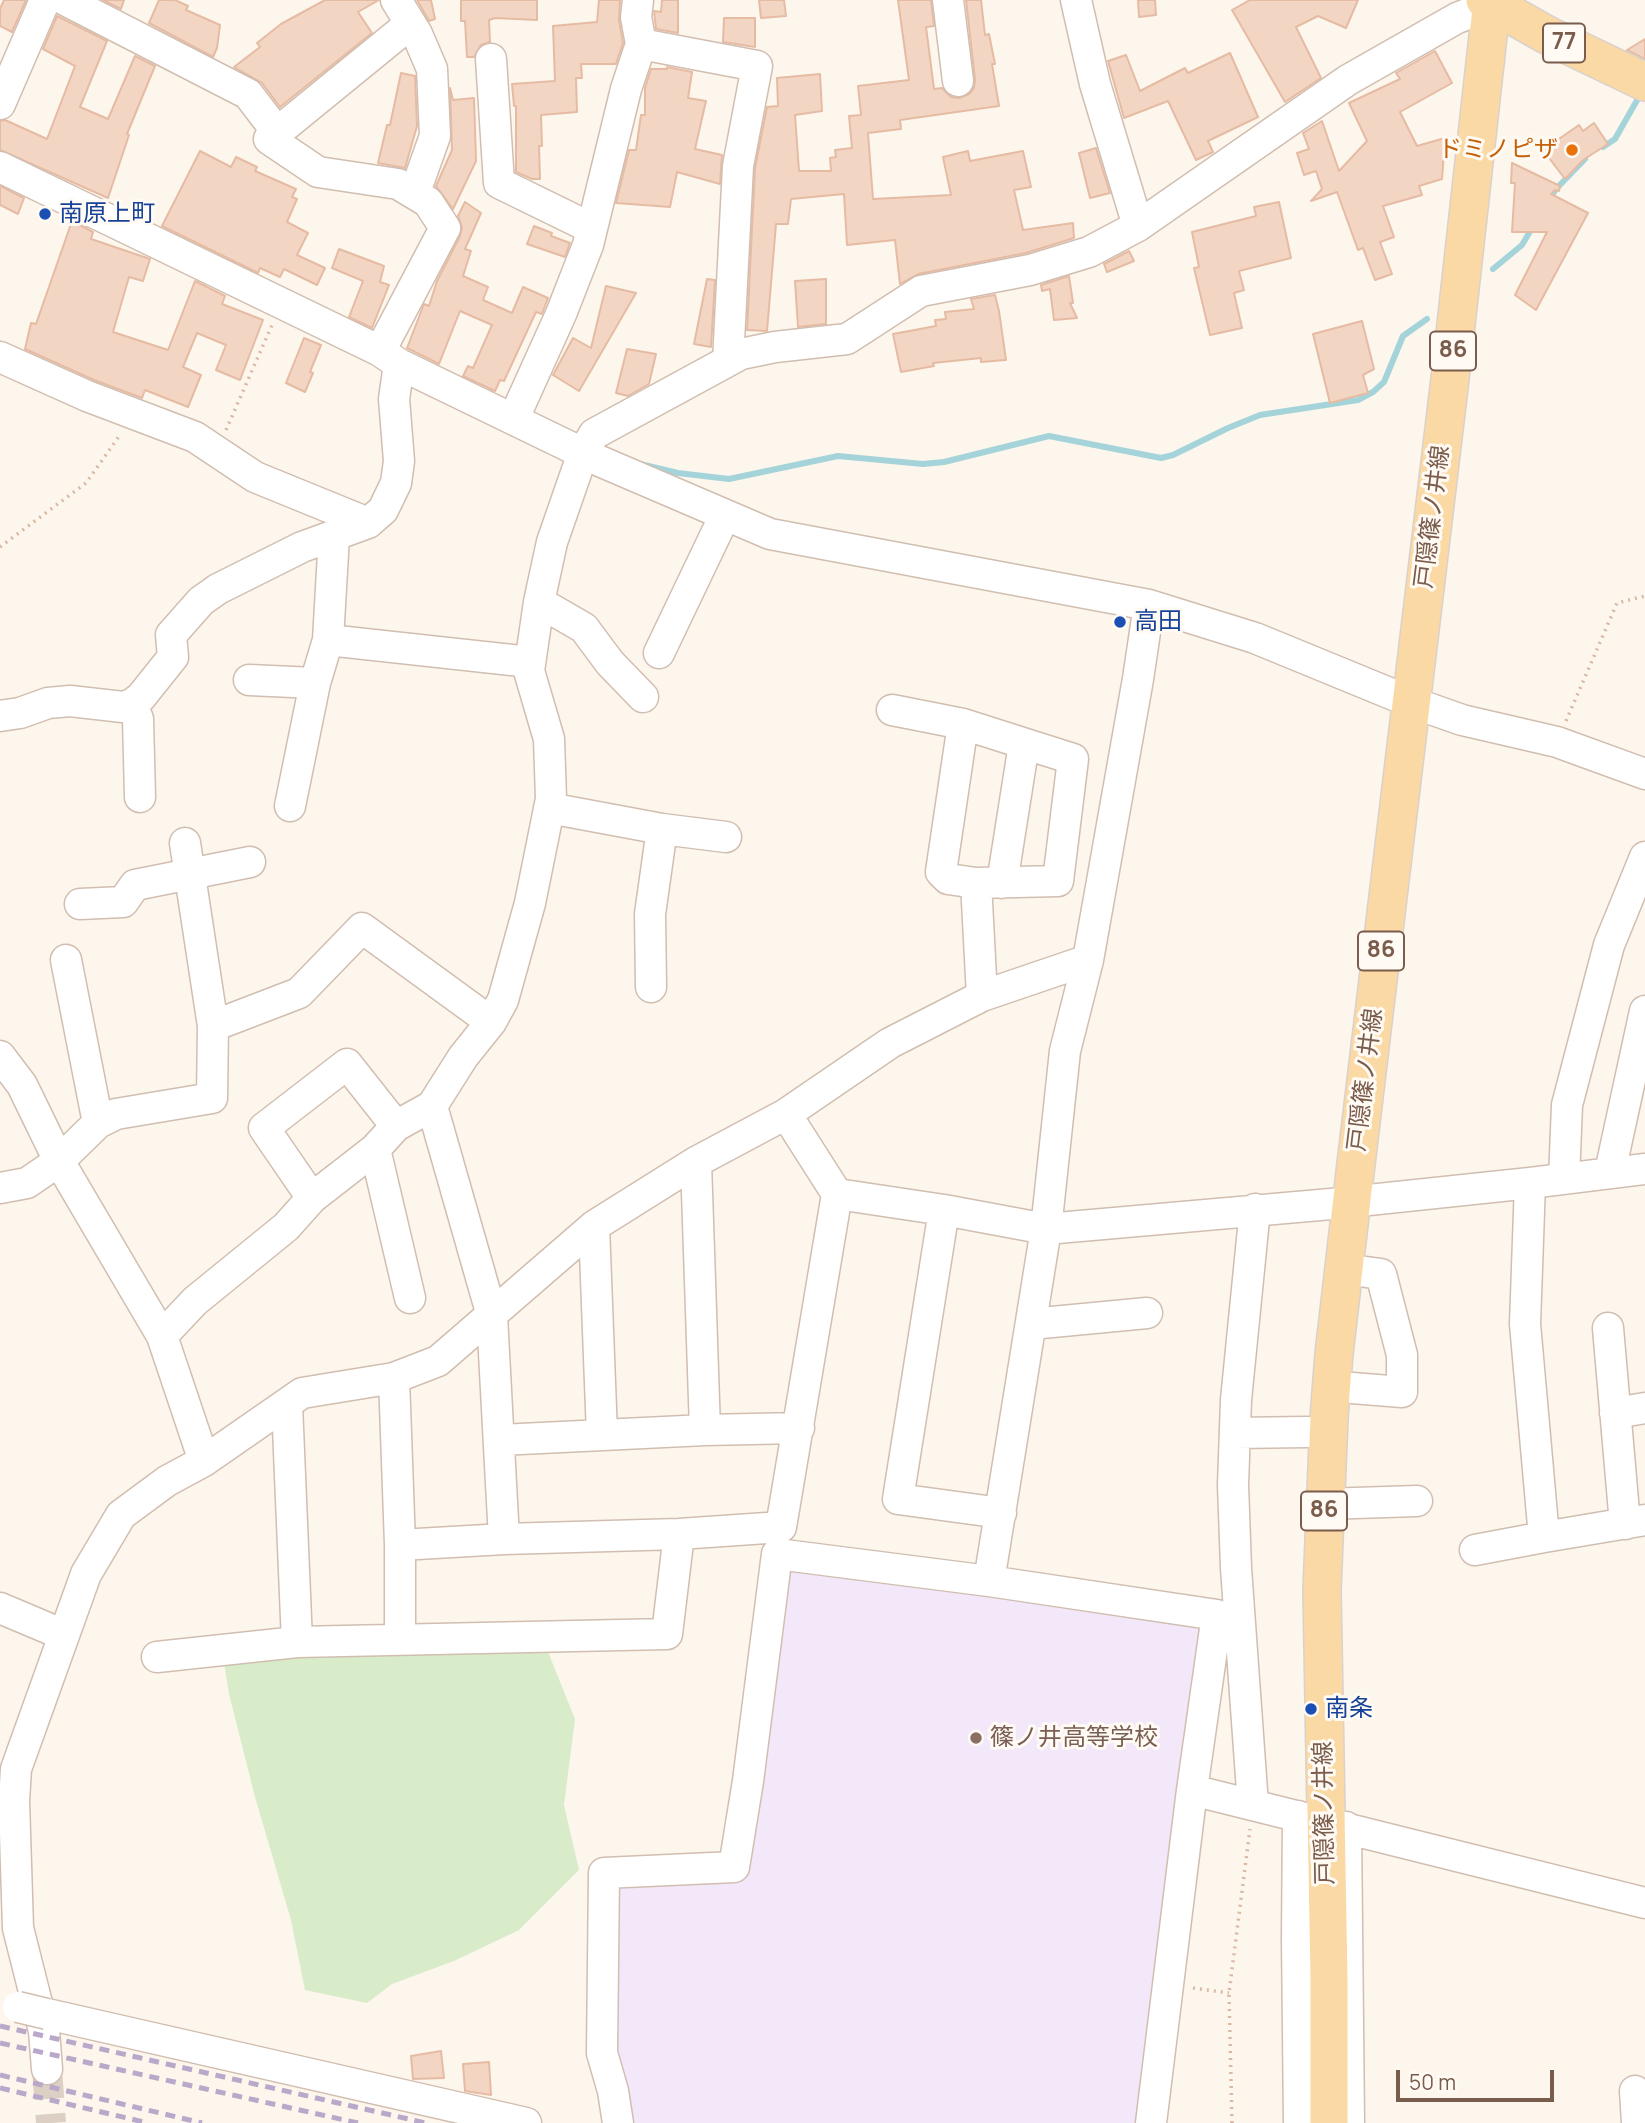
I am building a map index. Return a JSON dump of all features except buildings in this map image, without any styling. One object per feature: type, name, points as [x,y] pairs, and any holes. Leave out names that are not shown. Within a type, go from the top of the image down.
[{"type":"main road","name":"77","points":[[1490,1],[1548,35],[1645,82]]},
{"type":"main road","name":"戸隠篠ノ井線","points":[[1329,2123],[1329,1978],[1323,1822],[1322,1687],[1324,1504],[1334,1354],[1490,1]]},
{"type":"street","points":[[0,104],[45,0]]},
{"type":"street","points":[[65,0],[248,94],[277,132]]},
{"type":"street","points":[[514,418],[561,314],[588,245],[626,89],[641,44],[636,17],[638,0]]},
{"type":"street","points":[[948,0],[958,81]]},
{"type":"street","points":[[1076,0],[1095,85],[1138,226]]},
{"type":"street","points":[[162,1336],[195,1301],[286,1227],[312,1198],[375,1149],[396,1126],[432,1106],[463,1057],[491,1022],[503,1000],[530,903],[551,799],[549,739],[529,671],[539,602],[552,542],[583,453],[594,434],[741,354],[775,347],[847,339],[921,292],[1030,270],[1089,252],[1138,226],[1348,80],[1490,1]]},
{"type":"street","points":[[0,716],[20,713],[48,703],[70,701],[123,707],[132,704],[141,697],[173,657],[171,635],[201,601],[218,589],[302,547],[368,523],[383,510],[396,483],[399,461],[390,357],[445,228],[428,202],[415,192],[398,184],[318,172],[269,139],[403,12],[432,69],[435,110],[435,136],[415,192]]},
{"type":"street","points":[[641,44],[757,66],[738,166],[728,361]]},
{"type":"street","points":[[491,59],[499,183],[591,228]]},
{"type":"street","points":[[0,167],[583,453],[770,534],[1149,605],[1255,638],[1462,720],[1557,742],[1645,774]]},
{"type":"street","points":[[0,357],[87,396],[195,437],[255,477],[368,523]]},
{"type":"street","points":[[659,653],[725,515]]},
{"type":"street","points":[[290,806],[315,683],[328,640],[334,537]]},
{"type":"street","points":[[539,602],[584,628],[610,663],[643,697]]},
{"type":"street","points":[[989,1581],[1046,1230],[1065,1051],[1088,960],[1103,882],[1149,605]]},
{"type":"street","points":[[328,640],[530,662]]},
{"type":"street","points":[[249,680],[315,683]]},
{"type":"street","points":[[132,704],[138,719],[140,797]]},
{"type":"street","points":[[892,710],[963,724],[1073,759],[1058,881]]},
{"type":"street","points":[[963,724],[941,872],[948,879],[989,883],[1103,882]]},
{"type":"street","points":[[982,996],[989,883],[1024,744]]},
{"type":"street","points":[[549,808],[726,838]]},
{"type":"street","points":[[651,987],[650,914],[662,829]]},
{"type":"street","points":[[0,1188],[27,1183],[59,1161],[98,1124],[116,1114],[212,1098],[214,1026],[184,842]]},
{"type":"street","points":[[1564,1179],[1567,1105],[1609,944],[1645,857]]},
{"type":"street","points":[[80,904],[123,902],[135,885],[250,862]]},
{"type":"street","points":[[214,1026],[299,993],[362,928],[491,1022]]},
{"type":"street","points":[[66,960],[98,1124]]},
{"type":"street","points":[[47,2069],[44,2031],[18,1928],[14,1801],[8,1772],[64,1635],[86,1573],[121,1515],[167,1481],[204,1461],[302,1394],[394,1378],[438,1361],[594,1226],[696,1162],[786,1114],[890,1043],[982,996],[1088,960]]},
{"type":"street","points":[[1610,1172],[1645,1011]]},
{"type":"street","points":[[0,1056],[22,1085],[59,1161],[162,1336],[204,1461]]},
{"type":"street","points":[[312,1198],[264,1128],[347,1064],[396,1126]]},
{"type":"street","points":[[432,1106],[492,1316],[504,1539]]},
{"type":"street","points":[[400,1545],[679,1534],[781,1527],[837,1194],[786,1114]]},
{"type":"street","points":[[375,1149],[410,1298]]},
{"type":"street","points":[[696,1162],[705,1430]]},
{"type":"street","points":[[837,1194],[944,1210],[1046,1230],[1530,1183],[1645,1169]]},
{"type":"street","points":[[1530,1183],[1525,1324],[1544,1536]]},
{"type":"street","points":[[1151,2123],[1192,1790],[1228,1615],[1236,1400],[1255,1209]]},
{"type":"street","points":[[944,1210],[898,1499],[1000,1513]]},
{"type":"street","points":[[594,1226],[602,1435]]},
{"type":"street","points":[[1344,1269],[1381,1274],[1402,1355],[1402,1392],[1352,1388]]},
{"type":"street","points":[[1031,1324],[1147,1313]]},
{"type":"street","points":[[1475,1550],[1635,1522],[1615,1413],[1608,1328]]},
{"type":"street","points":[[394,1378],[400,1545],[400,1640]]},
{"type":"street","points":[[287,1404],[297,1642]]},
{"type":"street","points":[[1615,1413],[1645,1408]]},
{"type":"street","points":[[500,1440],[799,1428]]},
{"type":"street","points":[[1234,1433],[1307,1432]]},
{"type":"street","points":[[1324,1504],[1418,1501]]},
{"type":"street","points":[[157,1657],[297,1642],[667,1634],[679,1534]]},
{"type":"street","points":[[618,2123],[613,2091],[602,2053],[604,1873],[734,1867],[777,1554],[1228,1615]]},
{"type":"street","points":[[0,1608],[64,1635]]},
{"type":"street","points":[[1228,1615],[1253,1805]]},
{"type":"street","points":[[8,1772],[26,1773],[32,1793],[34,1938],[30,2010],[526,2123]]},
{"type":"street","points":[[1192,1790],[1645,1903]]},
{"type":"street","points":[[1298,2123],[1323,1822]]},
{"type":"street","points":[[1323,1822],[1349,2123]]},
{"type":"street","points":[[1635,2091],[1637,2123]]},
{"type":"path","points":[[216,450],[282,304]]},
{"type":"path","points":[[0,547],[86,483],[135,414]]},
{"type":"path","points":[[1557,742],[1617,603],[1645,596]]},
{"type":"path","points":[[1231,2123],[1229,1993],[1253,1805]]},
{"type":"path","points":[[1168,1985],[1229,1993]]},
{"type":"shaded area","name":"篠ノ井高等学校","points":[[780,1567],[1199,1622],[1208,1629],[1142,2123],[625,2123],[609,1966],[611,1881],[741,1876]]},
{"type":"green space","points":[[546,1647],[575,1719],[564,1805],[579,1870],[519,1930],[454,1961],[392,1984],[367,2003],[305,1990],[291,1920],[255,1797],[229,1694],[223,1656]]},
{"type":"waterway","points":[[1603,147],[1615,139],[1640,95]]},
{"type":"waterway","points":[[1549,200],[1585,159]]},
{"type":"waterway","points":[[1493,269],[1522,245],[1532,228]]},
{"type":"waterway","points":[[640,464],[678,473],[729,479],[838,456],[923,464],[944,462],[1049,436],[1161,458],[1260,415],[1358,400],[1384,382],[1403,336],[1427,319]]},
{"type":"tunnel","points":[[47,2069],[51,2123]]},
{"type":"railway","points":[[0,2026],[426,2123]]},
{"type":"railway","points":[[0,2043],[358,2123]]},
{"type":"railway","points":[[0,2075],[202,2123]]},
{"type":"railway","points":[[0,2088],[148,2123]]},
{"type":"place","name":"ドミノピザ","points":[[1572,150]]},
{"type":"place","name":"南原上町","points":[[45,214]]},
{"type":"place","name":"高田","points":[[1120,622]]},
{"type":"place","name":"南条","points":[[1311,1709]]},
{"type":"place","name":"篠ノ井高等学校","points":[[976,1738]]}]
